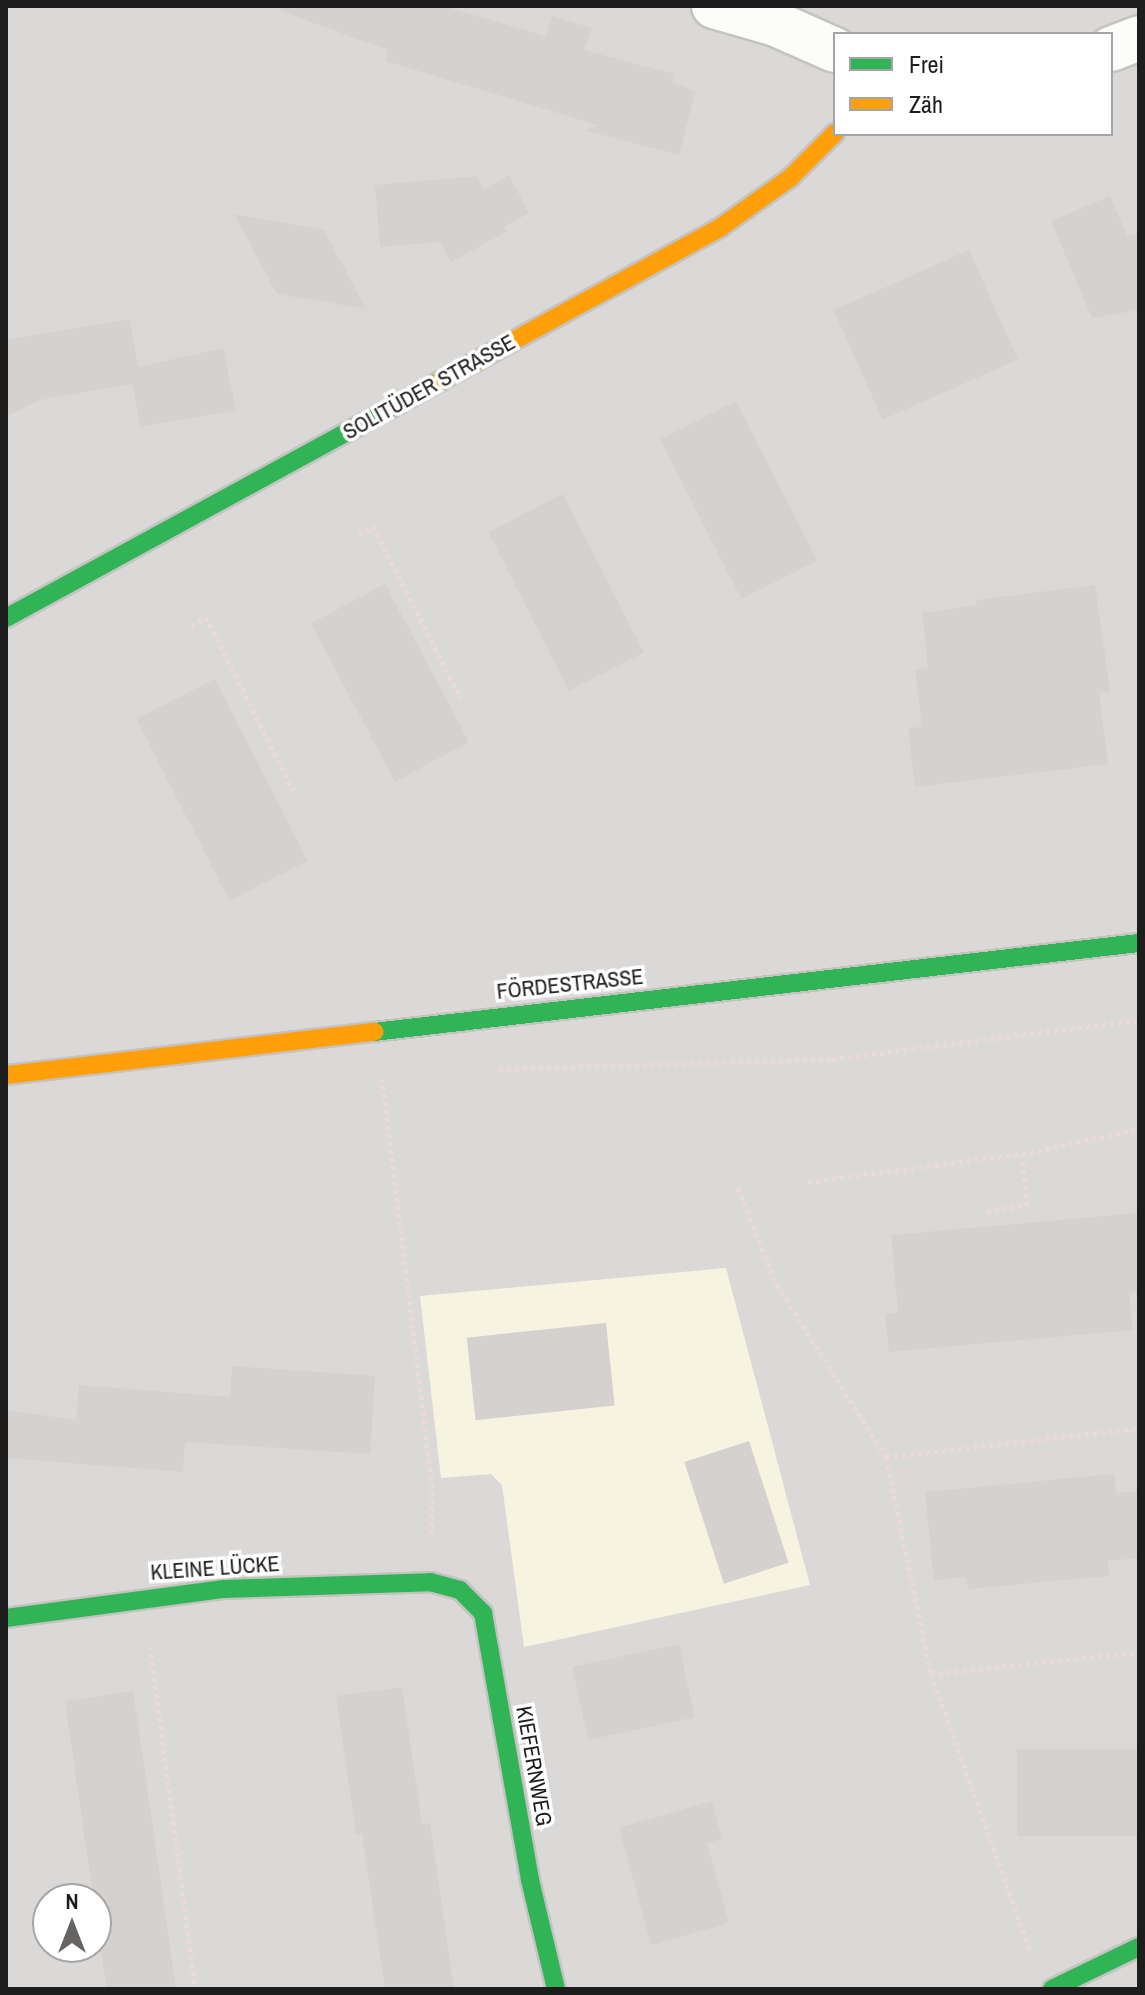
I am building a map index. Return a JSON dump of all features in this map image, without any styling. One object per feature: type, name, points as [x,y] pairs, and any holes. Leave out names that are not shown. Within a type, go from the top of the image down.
[{"type":"street","points":[[714,6],[776,24],[833,49]]},
{"type":"street","points":[[1113,48],[1139,38]]},
{"type":"street","name":"SOLITÜDER STRASSE","points":[[6,618],[721,227],[790,178],[833,135]]},
{"type":"street","name":"FÖRDESTRASSE","points":[[6,1075],[1139,943]]},
{"type":"street","name":"KLEINE LÜCKE","points":[[6,1618],[224,1589],[430,1582]]},
{"type":"street","name":"KIEFERNWEG","points":[[430,1582],[460,1590],[483,1613],[530,1880],[556,1989]]},
{"type":"street","points":[[1052,1989],[1139,1947]]},
{"type":"path","points":[[358,534],[373,526],[461,699]]},
{"type":"path","points":[[191,626],[206,617],[293,790]]},
{"type":"path","points":[[496,1069],[832,1059],[1139,1020]]},
{"type":"path","points":[[366,1077],[395,1074]]},
{"type":"path","points":[[382,1075],[432,1483],[430,1582]]},
{"type":"path","points":[[808,1182],[1022,1154],[1139,1129]]},
{"type":"path","points":[[987,1211],[1027,1205],[1022,1154]]},
{"type":"path","points":[[738,1188],[777,1285],[886,1457],[931,1674],[1033,1959]]},
{"type":"path","points":[[886,1457],[1139,1428]]},
{"type":"path","points":[[150,1645],[195,1989]]},
{"type":"path","points":[[931,1674],[1139,1652]]},
{"type":"shaded area","points":[[6,6],[1139,6],[1139,1989],[6,1989]]},
{"type":"shaded area","points":[[16,693],[132,882],[6,954],[6,699]]},
{"type":"shaded area","points":[[803,1112],[809,1161],[669,1176],[678,1258],[423,1286],[418,1245],[562,1230],[552,1139]]},
{"type":"shaded area","points":[[726,1268],[810,1585],[524,1647],[502,1485],[491,1474],[441,1478],[420,1296]]},
{"type":"building","points":[[282,6],[443,6],[546,36],[552,16],[592,28],[584,50],[674,74],[672,83],[696,91],[679,155],[587,131],[598,125],[385,61],[388,50],[281,11]]},
{"type":"building","points":[[509,175],[529,213],[504,227],[507,231],[451,262],[440,242],[380,247],[375,185],[477,176],[484,189]]},
{"type":"building","points":[[1110,196],[1127,236],[1139,234],[1139,310],[1092,318],[1051,221]]},
{"type":"building","points":[[234,214],[324,230],[366,309],[277,294]]},
{"type":"building","points":[[969,250],[1018,360],[883,420],[834,310]]},
{"type":"building","points":[[130,319],[138,367],[223,348],[236,410],[140,427],[133,384],[40,400],[6,417],[6,340]]},
{"type":"building","points":[[736,401],[817,560],[742,599],[660,440]]},
{"type":"building","points":[[563,494],[644,653],[569,691],[488,532]]},
{"type":"building","points":[[385,584],[469,742],[395,781],[311,623]]},
{"type":"building","points":[[1095,585],[1110,691],[1099,692],[1108,764],[915,787],[908,728],[922,727],[915,670],[928,668],[922,613],[977,605],[976,600]]},
{"type":"building","points":[[215,679],[308,861],[229,901],[137,719]]},
{"type":"building","points":[[1139,1213],[1139,1292],[1129,1293],[1133,1330],[889,1352],[885,1314],[898,1312],[891,1235]]},
{"type":"building","points":[[606,1323],[615,1406],[475,1420],[467,1338]]},
{"type":"building","points":[[232,1366],[375,1376],[370,1454],[185,1442],[183,1472],[6,1458],[6,1410],[76,1420],[79,1385],[230,1397]]},
{"type":"building","points":[[749,1441],[789,1563],[724,1584],[684,1462]]},
{"type":"building","points":[[1114,1474],[1116,1493],[1139,1491],[1139,1558],[1108,1561],[1109,1576],[968,1589],[966,1577],[934,1580],[925,1492]]},
{"type":"building","points":[[679,1644],[695,1717],[588,1740],[572,1667]]},
{"type":"building","points":[[402,1687],[422,1824],[430,1823],[454,1989],[385,1989],[362,1833],[356,1834],[336,1696]]},
{"type":"building","points":[[133,1691],[176,1989],[107,1989],[103,1963],[112,1963],[112,1883],[91,1883],[65,1701]]},
{"type":"building","points":[[1017,1749],[1139,1749],[1139,1836],[1017,1836]]},
{"type":"building","points":[[712,1801],[722,1839],[707,1843],[729,1923],[651,1945],[619,1828]]},
{"type":"traffic: fast","points":[[6,618],[440,381]]},
{"type":"traffic: fast","points":[[374,1032],[1139,943]]},
{"type":"traffic: fast","points":[[6,1618],[224,1589],[430,1582],[460,1590],[483,1613],[530,1880],[556,1989]]},
{"type":"traffic: fast","points":[[1052,1989],[1139,1947]]},
{"type":"traffic: slow","points":[[440,381],[721,227],[790,178],[833,135]]},
{"type":"traffic: slow","points":[[6,1075],[374,1032]]}]
